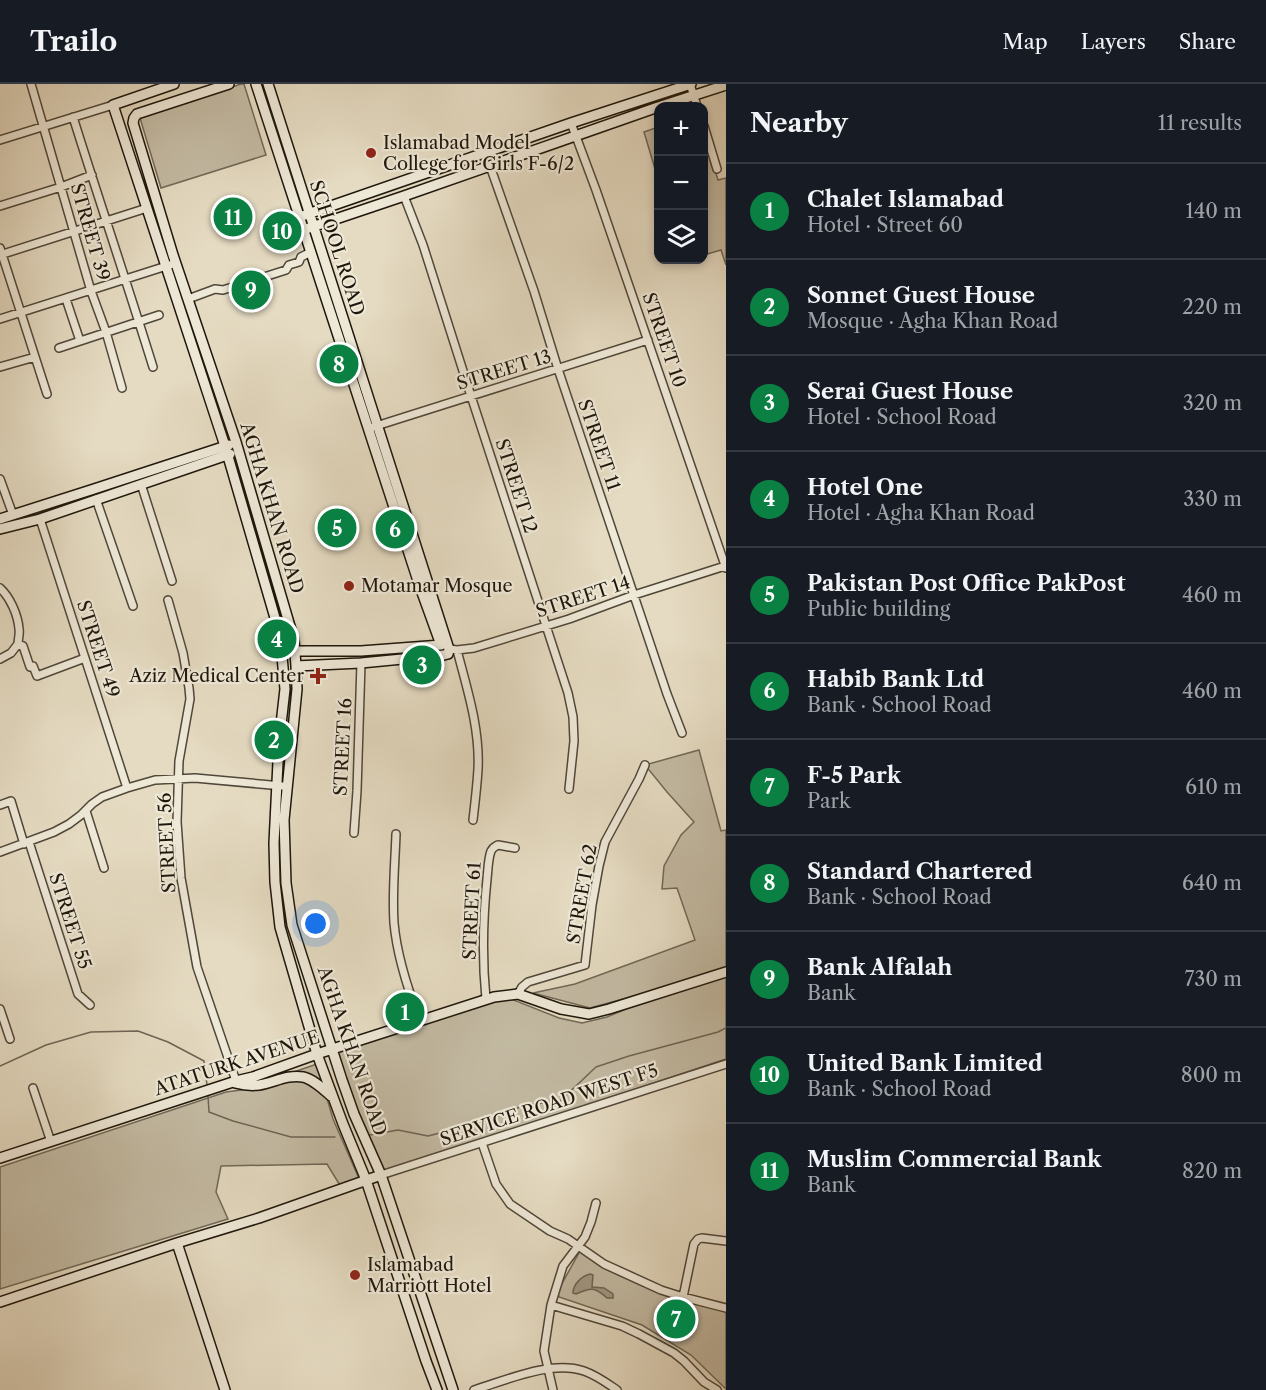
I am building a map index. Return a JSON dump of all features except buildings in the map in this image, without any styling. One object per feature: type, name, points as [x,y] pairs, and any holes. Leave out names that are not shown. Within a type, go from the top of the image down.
[{"type":"street","name":"STREET 39","points":[[31,84],[91,291],[106,332],[122,388]]},
{"type":"street","points":[[0,140],[174,84]]},
{"type":"street","points":[[120,126],[134,120],[137,114],[229,84]]},
{"type":"street","name":"SCHOOL ROAD","points":[[256,84],[304,215]]},
{"type":"street","name":"SCHOOL ROAD","points":[[268,84],[308,228],[448,649]]},
{"type":"street","points":[[304,215],[690,84],[696,102]]},
{"type":"street","points":[[674,102],[726,85]]},
{"type":"street","name":"AGHA KHAN ROAD","points":[[126,100],[125,106],[134,120],[171,265],[280,635],[285,689],[274,853],[274,882],[280,927],[317,1054],[366,1180],[437,1390]]},
{"type":"street","name":"AGHA KHAN ROAD","points":[[113,105],[147,208],[188,299],[237,446],[292,632],[297,689],[284,820],[286,883],[292,925],[354,1114],[381,1175],[453,1390]]},
{"type":"street","points":[[308,228],[654,109]]},
{"type":"street","points":[[73,117],[153,367]]},
{"type":"street","name":"STREET 10","points":[[571,123],[726,567]]},
{"type":"street","points":[[708,139],[717,169]]},
{"type":"street","name":"STREET 11","points":[[490,166],[534,291],[667,694],[682,732]]},
{"type":"street","points":[[0,206],[92,175]]},
{"type":"street","points":[[143,196],[154,193]]},
{"type":"street","name":"STREET 12","points":[[404,196],[423,245],[568,693],[573,717],[574,741],[569,789]]},
{"type":"street","points":[[47,394],[1,252],[147,208]]},
{"type":"street","name":"SCHOOL ROAD","points":[[308,228],[311,252],[346,344]]},
{"type":"street","points":[[188,299],[215,289],[223,290],[286,270],[289,265],[299,262],[300,257],[311,252]]},
{"type":"street","points":[[0,319],[171,265]]},
{"type":"street","points":[[66,299],[80,341]]},
{"type":"street","points":[[59,348],[159,315]]},
{"type":"street","name":"STREET 13","points":[[373,427],[648,340]]},
{"type":"street","points":[[0,367],[35,357]]},
{"type":"street","points":[[0,529],[32,521],[96,499],[237,446]]},
{"type":"street","points":[[0,479],[13,514]]},
{"type":"street","points":[[0,519],[137,482]]},
{"type":"street","points":[[137,482],[172,581]]},
{"type":"street","points":[[0,503],[4,490]]},
{"type":"street","points":[[96,499],[133,606]]},
{"type":"street","points":[[28,510],[32,521]]},
{"type":"street","points":[[0,536],[32,521]]},
{"type":"street","name":"STREET 49","points":[[32,521],[85,658],[127,788]]},
{"type":"street","name":"STREET 14","points":[[448,649],[474,648],[726,567]]},
{"type":"street","points":[[0,588],[6,594],[17,620],[20,645],[30,667],[33,666],[37,676],[85,658]]},
{"type":"street","name":"STREET 56","points":[[168,600],[183,653],[190,699],[179,761],[177,822],[179,854],[197,967],[233,1082]]},
{"type":"street","points":[[280,635],[292,632]]},
{"type":"street","points":[[0,659],[20,645]]},
{"type":"street","points":[[295,651],[448,649]]},
{"type":"street","points":[[296,666],[361,663],[448,649]]},
{"type":"street","points":[[448,649],[470,700],[476,727],[478,768],[473,820]]},
{"type":"street","name":"STREET 16","points":[[354,832],[361,663]]},
{"type":"street","name":"STREET 62","points":[[518,994],[528,982],[585,965],[592,904],[605,842],[645,765]]},
{"type":"street","points":[[0,852],[69,824],[102,797],[155,780],[195,778],[287,787]]},
{"type":"street","name":"STREET 55","points":[[0,805],[10,801],[78,994],[90,1005]]},
{"type":"street","points":[[86,811],[104,868]]},
{"type":"street","points":[[396,834],[394,914],[396,934],[404,976],[420,1022]]},
{"type":"street","name":"STREET 61","points":[[486,999],[483,972],[486,886],[490,856],[492,849],[498,845],[515,848]]},
{"type":"street","name":"ATATURK AVENUE","points":[[0,1157],[253,1077],[486,999],[518,994],[561,1009],[589,1014],[726,972]]},
{"type":"street","points":[[0,1009],[10,1039]]},
{"type":"street","name":"SERVICE ROAD WEST F5","points":[[381,1175],[726,1064]]},
{"type":"street","points":[[233,1082],[252,1086],[281,1079],[304,1077],[333,1098]]},
{"type":"street","points":[[33,1088],[51,1142]]},
{"type":"street","points":[[482,1143],[496,1184],[510,1204],[549,1231],[568,1239],[604,1264],[661,1290],[726,1308]]},
{"type":"street","points":[[0,1302],[259,1218],[381,1175]]},
{"type":"street","points":[[553,1390],[544,1352],[551,1305],[562,1266],[585,1237],[596,1203]]},
{"type":"street","points":[[683,1297],[694,1244],[702,1238],[726,1241]]},
{"type":"street","points":[[177,1243],[225,1390]]},
{"type":"street","points":[[551,1305],[622,1326],[639,1334],[674,1353],[704,1382],[717,1390]]},
{"type":"street","points":[[474,1390],[547,1369],[564,1367],[584,1371],[605,1381],[617,1390]]},
{"type":"shaded area","points":[[244,84],[266,155],[161,188],[140,118]]},
{"type":"shaded area","points":[[654,128],[654,166],[644,132]]},
{"type":"shaded area","points":[[708,147],[718,180],[726,178],[726,265],[721,250],[708,254]]},
{"type":"shaded area","points":[[699,750],[721,831],[726,830],[726,971],[590,1008],[533,993],[575,984],[695,940],[677,888],[662,889],[664,866],[681,835],[694,822],[645,765]]},
{"type":"shaded area","points":[[726,976],[726,1059],[384,1173],[353,1100],[337,1051],[506,997],[559,1018],[582,1023],[607,1017]]},
{"type":"shaded area","points":[[317,1064],[333,1119],[360,1181],[341,1187],[327,1164],[221,1166],[216,1192],[228,1219],[0,1289],[0,1167]]},
{"type":"shaded area","points":[[580,1251],[670,1295],[726,1312],[726,1389],[691,1355],[642,1325],[559,1297],[559,1289]]},
{"type":"shaded area","points":[[590,1274],[593,1275],[592,1287],[604,1288],[613,1294],[613,1298],[607,1298],[593,1289],[573,1293],[578,1281]]},
{"type":"waterway","points":[[370,1135],[398,1130],[428,1136],[483,1122],[525,1105],[560,1101],[596,1067],[726,1028]]},
{"type":"waterway","points":[[0,1066],[46,1045],[91,1032],[138,1031],[168,1042],[204,1061],[207,1085]]},
{"type":"waterway","points":[[208,1096],[209,1112],[233,1121],[291,1137],[335,1137]]},
{"type":"place","name":"Islamabad Model College for Girls F-6/2","points":[[371,153]]},
{"type":"place","name":"Muslim Commercial Bank","points":[[233,217]]},
{"type":"place","name":"United Bank Limited","points":[[282,231]]},
{"type":"place","name":"Bank Alfalah","points":[[251,290]]},
{"type":"place","name":"Standard Chartered","points":[[339,364]]},
{"type":"place","name":"Pakistan Post Office PakPost","points":[[337,528]]},
{"type":"place","name":"Habib Bank Ltd","points":[[395,529]]},
{"type":"place","name":"Motamar Mosque","points":[[349,586]]},
{"type":"place","name":"Hotel One","points":[[277,639]]},
{"type":"place","name":"Serai Guest House","points":[[422,665]]},
{"type":"place","name":"Aziz Medical Center","points":[[318,676]]},
{"type":"place","name":"Sonnet Guest House","points":[[274,740]]},
{"type":"place","name":"Chalet Islamabad","points":[[405,1012]]},
{"type":"place","name":"Islamabad Marriott Hotel","points":[[355,1275]]},
{"type":"place","name":"F-5 Park","points":[[676,1319]]}]
